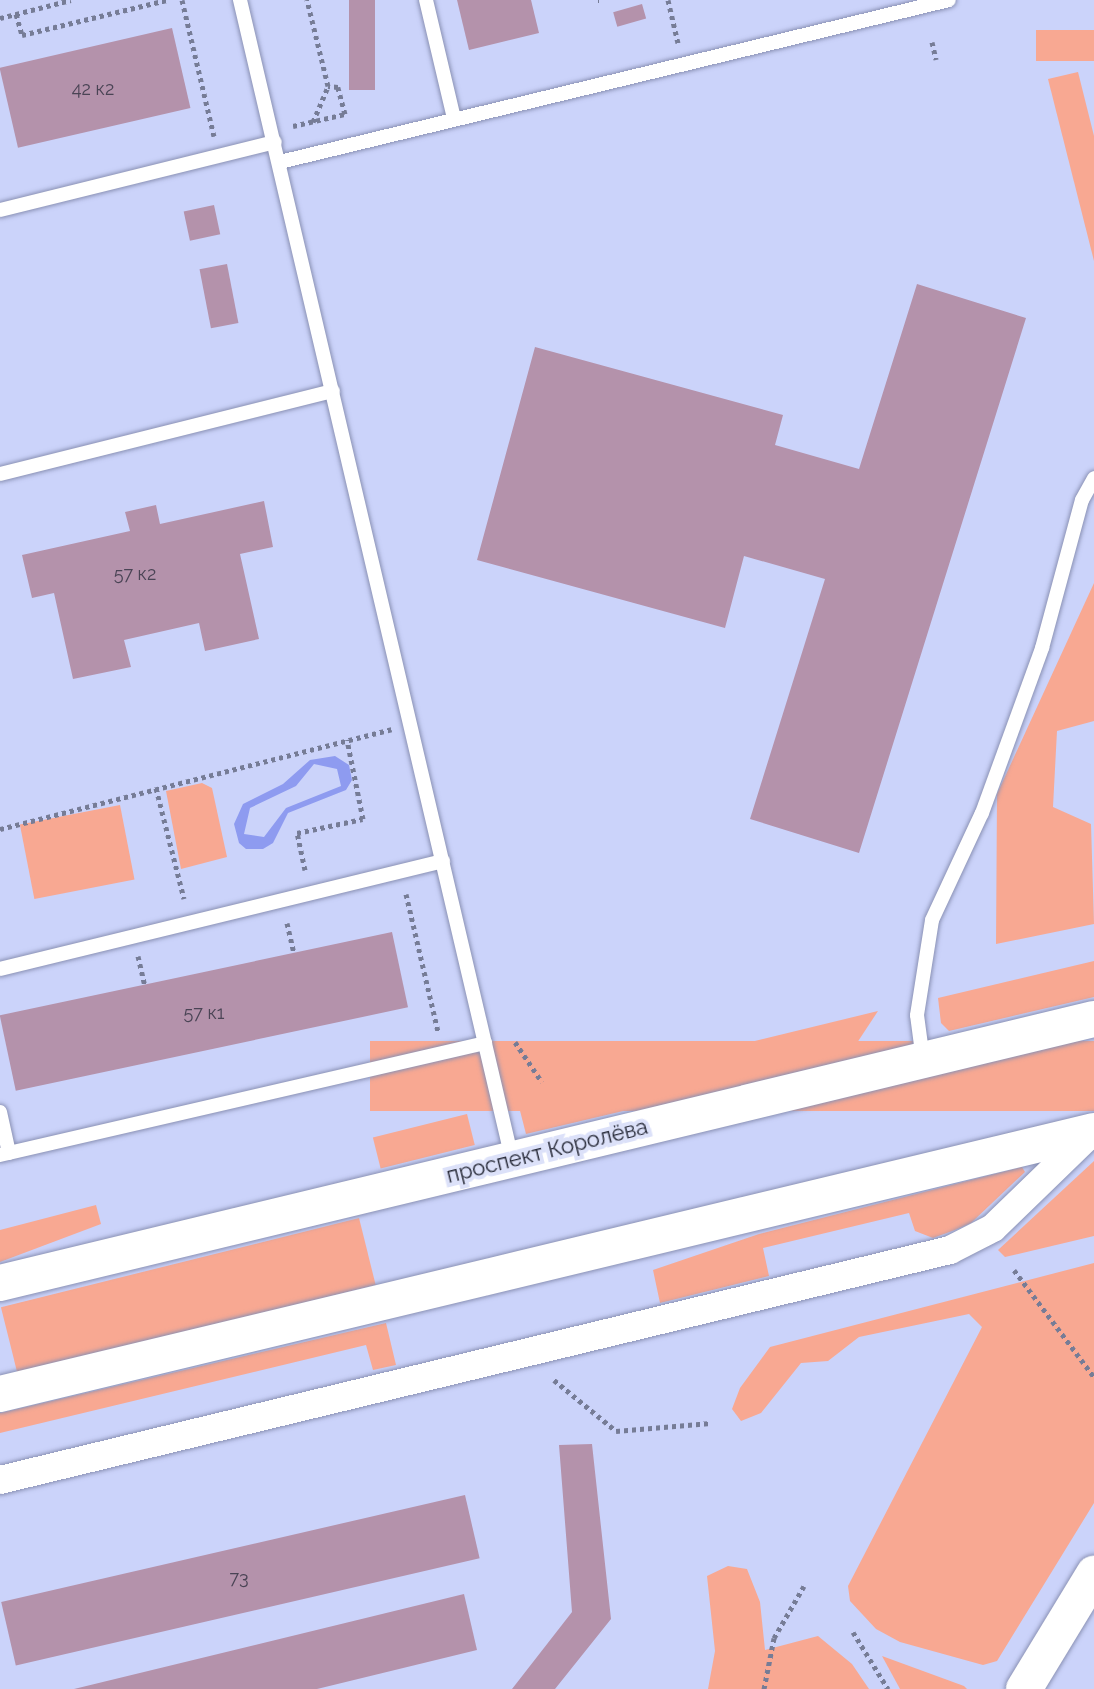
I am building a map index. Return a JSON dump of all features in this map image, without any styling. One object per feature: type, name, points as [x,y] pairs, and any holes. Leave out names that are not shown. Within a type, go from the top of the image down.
[{"type":"street","name":"проспект Королёва","points":[[0,1283],[1094,1019]]},
{"type":"street","points":[[0,1394],[1093,1131]]},
{"type":"street","points":[[0,1480],[950,1250],[993,1228],[1093,1131]]},
{"type":"street","points":[[1024,1689],[1079,1610],[1094,1574]]},
{"type":"lane","points":[[240,0],[512,1159]]},
{"type":"lane","points":[[426,0],[454,118]]},
{"type":"lane","points":[[280,162],[924,3],[949,0]]},
{"type":"lane","points":[[0,210],[275,142]]},
{"type":"lane","points":[[0,474],[333,391]]},
{"type":"lane","points":[[923,1060],[917,1015],[932,920],[982,813],[1042,648],[1082,500],[1094,478]]},
{"type":"lane","points":[[0,969],[443,861]]},
{"type":"lane","points":[[0,1112],[4,1154],[485,1043]]},
{"type":"path","points":[[0,18],[71,0]]},
{"type":"path","points":[[16,14],[22,35],[167,0]]},
{"type":"path","points":[[182,0],[219,156]]},
{"type":"path","points":[[307,0],[328,86],[313,122]]},
{"type":"path","points":[[668,0],[673,22]]},
{"type":"path","points":[[932,42],[936,60]]},
{"type":"path","points":[[292,126],[345,114],[338,87],[328,86]]},
{"type":"path","points":[[0,829],[370,734]]},
{"type":"path","points":[[305,870],[297,833],[363,819],[347,740]]},
{"type":"path","points":[[156,788],[184,899]]},
{"type":"path","points":[[401,871],[443,1053]]},
{"type":"path","points":[[282,899],[294,953]]},
{"type":"path","points":[[140,966],[145,986]]},
{"type":"path","points":[[515,1042],[542,1082]]},
{"type":"path","points":[[1014,1270],[1094,1377]]},
{"type":"path","points":[[554,1380],[616,1431],[711,1423]]},
{"type":"path","points":[[764,1689],[774,1638],[804,1586]]},
{"type":"path","points":[[853,1632],[887,1688]]},
{"type":"shaded area","points":[[1036,30],[1094,30],[1094,61],[1036,61]]},
{"type":"shaded area","points":[[1078,72],[1094,136],[1094,261],[1048,79]]},
{"type":"shaded area","points":[[1094,583],[1094,721],[1057,731],[1053,807],[1091,824],[1094,924],[996,944],[997,794]]},
{"type":"shaded area","points":[[202,783],[212,788],[227,857],[181,869],[166,791]]},
{"type":"shaded area","points":[[120,805],[135,880],[34,899],[20,824]]},
{"type":"shaded area","points":[[1094,961],[1094,997],[949,1031],[941,1023],[938,998]]},
{"type":"shaded area","points":[[878,1011],[853,1049],[818,1065],[526,1134],[517,1099]]},
{"type":"shaded area","points":[[370,1041],[1094,1041],[1094,1111],[370,1111]]},
{"type":"shaded area","points":[[467,1114],[475,1145],[381,1169],[373,1137]]},
{"type":"shaded area","points":[[1094,1161],[1094,1236],[1005,1257],[998,1250]]},
{"type":"shaded area","points":[[1022,1167],[1025,1172],[971,1223],[955,1230],[933,1238],[915,1231],[909,1213],[763,1248],[769,1276],[660,1303],[653,1270],[759,1234]]},
{"type":"shaded area","points":[[96,1205],[101,1224],[0,1262],[0,1230]]},
{"type":"shaded area","points":[[359,1218],[376,1285],[18,1374],[1,1307]]},
{"type":"shaded area","points":[[1094,1263],[1094,1503],[997,1661],[983,1665],[900,1642],[876,1629],[850,1601],[848,1586],[982,1327],[969,1314],[859,1337],[828,1361],[801,1363],[761,1413],[741,1421],[732,1409],[740,1388],[770,1347]]},
{"type":"shaded area","points":[[386,1323],[396,1365],[373,1370],[366,1345],[0,1433],[0,1413]]},
{"type":"shaded area","points":[[728,1566],[747,1569],[760,1602],[765,1650],[818,1636],[852,1664],[869,1689],[708,1689],[715,1651],[707,1576]]},
{"type":"shaded area","points":[[882,1656],[964,1686],[967,1689],[900,1689]]},
{"type":"water","points":[[335,756],[349,765],[352,780],[346,790],[288,813],[273,843],[263,849],[246,849],[239,843],[234,824],[243,804],[283,784],[310,760]],"holes":[[[314,764],[337,769],[341,786],[286,808],[264,837],[244,834],[250,808],[296,786]]]},
{"type":"building","points":[[349,0],[375,0],[375,90],[349,90]]},
{"type":"building","points":[[457,0],[531,0],[539,33],[469,50]]},
{"type":"building","points":[[642,4],[646,18],[617,27],[613,12]]},
{"type":"building","points":[[172,28],[190,108],[18,148],[0,68]]},
{"type":"building","points":[[214,205],[220,234],[190,241],[184,211]]},
{"type":"building","points":[[227,264],[238,323],[211,328],[200,269]]},
{"type":"building","points":[[917,284],[1026,318],[859,853],[750,819],[825,579],[744,556],[725,628],[477,560],[535,347],[783,415],[775,445],[859,469]]},
{"type":"building","points":[[264,501],[273,547],[240,554],[259,639],[205,651],[199,623],[124,640],[131,667],[73,679],[54,593],[32,598],[22,555],[130,531],[125,512],[156,505],[160,524]]},
{"type":"building","points":[[392,932],[408,1007],[16,1091],[0,1015]]},
{"type":"building","points":[[592,1444],[611,1619],[555,1689],[512,1689],[572,1612],[559,1445]]},
{"type":"building","points":[[465,1495],[480,1558],[16,1665],[1,1602]]},
{"type":"building","points":[[464,1594],[477,1650],[317,1689],[74,1689]]}]
